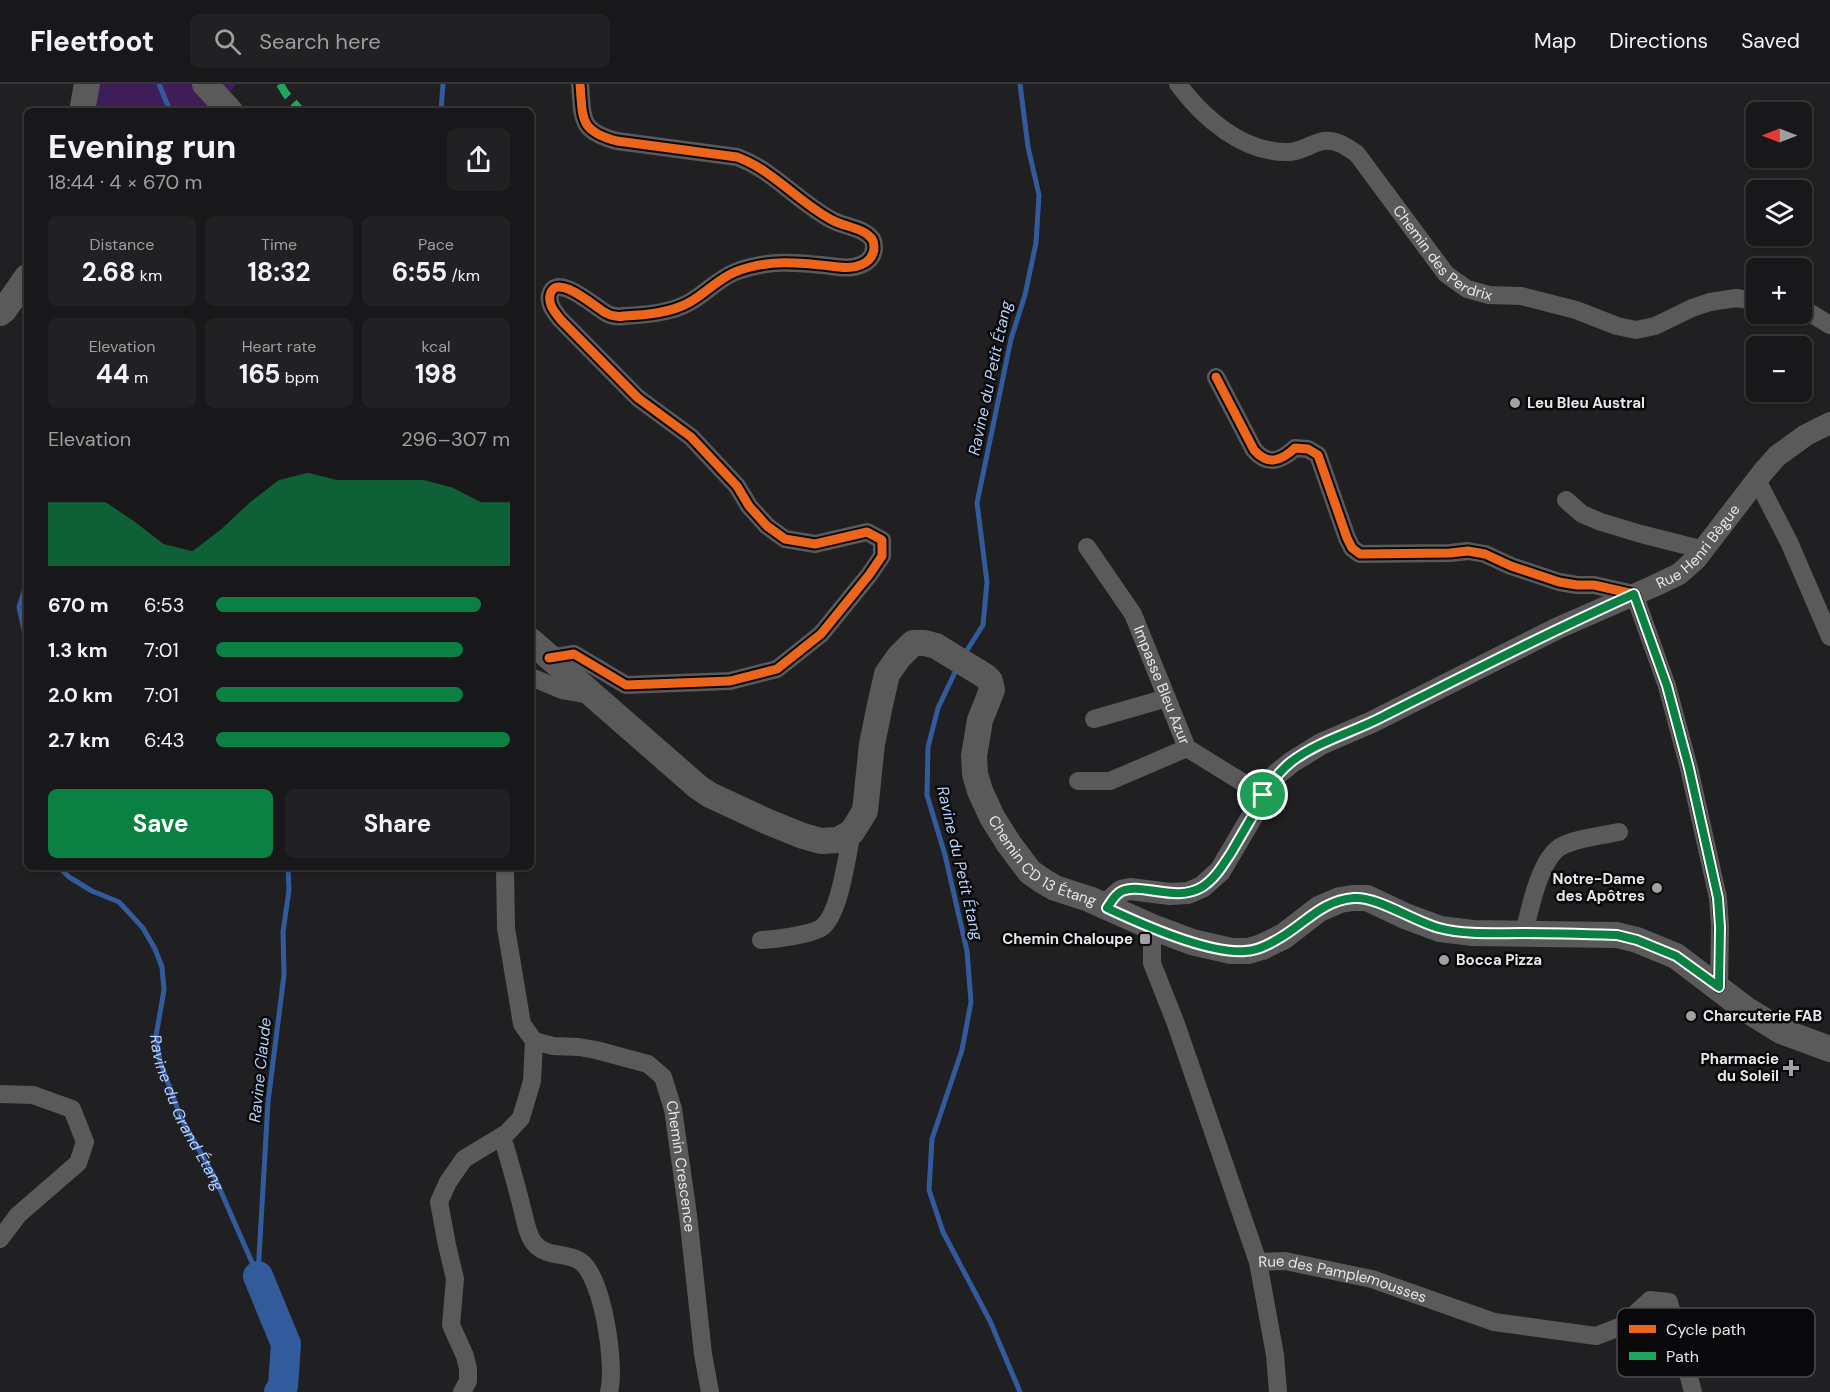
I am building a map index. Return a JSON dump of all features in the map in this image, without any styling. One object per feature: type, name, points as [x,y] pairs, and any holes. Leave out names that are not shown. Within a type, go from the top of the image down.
[{"type":"main road","points":[[83,108],[87,84]]},
{"type":"main road","points":[[205,84],[227,108]]},
{"type":"main road","points":[[0,313],[24,281]]},
{"type":"main road","name":"Chemin CD 13 Étang","points":[[852,832],[865,811],[872,744],[887,674],[899,657],[913,644],[925,643],[936,646],[990,681],[992,690],[980,720],[974,756],[975,774],[980,791],[992,817],[1030,872],[1055,888],[1089,898],[1107,908],[1192,942],[1232,951],[1248,951],[1262,947],[1284,936],[1319,909],[1340,900],[1353,898],[1367,898],[1440,929],[1473,933],[1617,935],[1637,940],[1676,956],[1747,1010],[1781,1031],[1830,1049]]},
{"type":"main road","points":[[540,650],[664,759],[710,795],[812,839],[838,840],[852,832]]},
{"type":"street","points":[[540,650],[574,654],[626,685],[730,681],[777,669],[821,634],[882,556],[882,540],[867,532],[814,544],[785,539],[767,526],[749,506],[737,486],[691,437],[638,398],[560,319],[551,307],[549,298],[551,290],[564,287],[608,314],[619,317],[669,310],[690,302],[713,284],[734,272],[756,265],[773,262],[845,268],[858,266],[868,261],[873,254],[872,239],[864,231],[825,216],[752,162],[737,157],[601,137],[584,122],[580,84]]},
{"type":"street","name":"Chemin des Perdrix","points":[[1178,84],[1188,98],[1224,130],[1247,144],[1289,152],[1323,141],[1344,144],[1357,154],[1446,274],[1467,288],[1489,295],[1521,296],[1576,310],[1617,327],[1636,330],[1654,326],[1710,302],[1736,298],[1746,300]]},
{"type":"street","points":[[1812,314],[1830,325]]},
{"type":"street","points":[[1216,377],[1254,450],[1260,457],[1272,461],[1285,457],[1295,448],[1308,448],[1318,455],[1347,538],[1352,548],[1360,554],[1468,551],[1485,554],[1511,566],[1559,582],[1594,585],[1634,594],[1670,696],[1689,768],[1718,898],[1719,987]]},
{"type":"street","name":"Rue Henri Bègue","points":[[1107,908],[1121,891],[1130,889],[1170,894],[1188,892],[1202,887],[1220,871],[1277,774],[1321,744],[1372,722],[1558,628],[1679,574],[1704,550],[1777,456],[1806,435],[1830,423]]},
{"type":"street","points":[[1757,480],[1789,542],[1830,637]]},
{"type":"street","points":[[1566,500],[1582,514],[1601,522],[1704,550]]},
{"type":"street","name":"Impasse Bleu Azur","points":[[1087,547],[1133,614],[1186,748],[1263,795]]},
{"type":"street","points":[[534,677],[562,690],[592,695]]},
{"type":"street","points":[[1094,719],[1167,698]]},
{"type":"street","points":[[1078,781],[1110,781],[1186,748]]},
{"type":"street","points":[[1524,933],[1539,879],[1551,855],[1561,846],[1619,831]]},
{"type":"street","points":[[761,940],[796,936],[821,928],[832,914],[840,891],[852,832]]},
{"type":"street","points":[[462,1392],[468,1381],[468,1369],[465,1356],[451,1325],[455,1279],[440,1202],[448,1182],[464,1160],[507,1133],[521,1118],[532,1081],[534,1041],[522,1024],[506,928],[505,870]]},
{"type":"street","name":"Rue des Pamplemousses","points":[[1152,927],[1152,963],[1176,1024],[1258,1262],[1284,1261],[1372,1279],[1494,1322],[1596,1336],[1617,1328]]},
{"type":"street","name":"Chemin Crescence","points":[[534,1041],[553,1046],[596,1050],[648,1064],[663,1077],[674,1121],[688,1215],[703,1354],[710,1392]]},
{"type":"street","points":[[0,1094],[33,1095],[72,1109],[85,1142],[78,1163],[18,1215],[0,1239]]},
{"type":"street","points":[[498,1139],[505,1146],[533,1242],[553,1255],[566,1255],[579,1261],[588,1269],[593,1280],[610,1346],[609,1392]]},
{"type":"street","points":[[1258,1262],[1275,1355],[1278,1392]]},
{"type":"street","name":"Rue des Pamplemousses","points":[[1641,1308],[1650,1300],[1669,1302],[1671,1308]]},
{"type":"street","name":"Rue des Pamplemousses","points":[[1689,1377],[1693,1392]]},
{"type":"shaded area","points":[[93,84],[236,84],[218,108],[83,108]]},
{"type":"waterway","name":"Ravine du Grand Étang","points":[[159,84],[169,108]]},
{"type":"waterway","name":"Ravine Claude","points":[[441,108],[443,84]]},
{"type":"waterway","name":"Ravine du Petit Étang","points":[[964,655],[983,625],[987,582],[977,503],[1011,339],[1025,295],[1036,243],[1039,195],[1028,147],[1020,84]]},
{"type":"waterway","name":"Ravine du Grand Étang","points":[[24,591],[19,607],[24,630]]},
{"type":"waterway","name":"Ravine du Petit Étang","points":[[958,666],[938,708],[928,747],[927,795],[945,855],[967,951],[971,1002],[962,1050],[932,1139],[929,1190],[943,1232],[990,1321],[1020,1392]]},
{"type":"waterway","name":"Ravine du Grand Étang","points":[[62,870],[92,891],[119,902],[143,928],[155,949],[162,967],[164,990],[156,1036],[160,1061],[181,1118],[215,1178],[258,1276]]},
{"type":"waterway","name":"Ravine Claude","points":[[258,1274],[268,1102],[284,975],[283,932],[289,890],[288,870]]},
{"type":"waterway","name":"Ravine du Grand Étang","points":[[258,1276],[286,1344],[283,1386],[279,1392]]},
{"type":"marked path","points":[[280,84],[298,108]]},
{"type":"cycle path","points":[[549,658],[574,654],[626,685],[730,681],[777,669],[821,634],[882,556],[882,540],[867,532],[815,544],[785,539],[767,526],[749,506],[737,486],[691,437],[638,398],[560,319],[550,302],[550,295],[554,289],[560,287],[576,293],[612,316],[658,313],[683,306],[729,275],[748,268],[774,263],[844,267],[861,265],[873,254],[874,242],[864,232],[820,213],[774,178],[737,157],[617,141],[596,133],[585,122],[580,84]]},
{"type":"cycle path","points":[[1216,377],[1254,450],[1259,455],[1269,460],[1280,459],[1295,448],[1308,449],[1318,455],[1347,538],[1352,548],[1360,554],[1468,551],[1485,554],[1511,566],[1559,582],[1594,585],[1634,594],[1667,686],[1689,768],[1718,898],[1719,987]]},
{"type":"place","name":"Leu Bleu Austral","points":[[1515,403]]},
{"type":"place","name":"Notre-Dame des Apôtres","points":[[1657,888]]},
{"type":"place","name":"Chemin Chaloupe","points":[[1145,939]]},
{"type":"place","name":"Bocca Pizza","points":[[1444,960]]},
{"type":"place","name":"Charcuterie FAB","points":[[1691,1016]]},
{"type":"place","name":"Pharmacie du Soleil","points":[[1791,1068]]},
{"type":"route","points":[[1634,594],[1667,686],[1689,768],[1718,898],[1719,987],[1676,956],[1637,940],[1617,935],[1473,933],[1440,929],[1367,898],[1340,900],[1319,909],[1284,936],[1248,951],[1232,951],[1192,942],[1107,908],[1121,891],[1130,889],[1170,894],[1188,892],[1202,887],[1220,871],[1263,795],[1277,774],[1321,744],[1372,722],[1558,628],[1634,594]]}]
